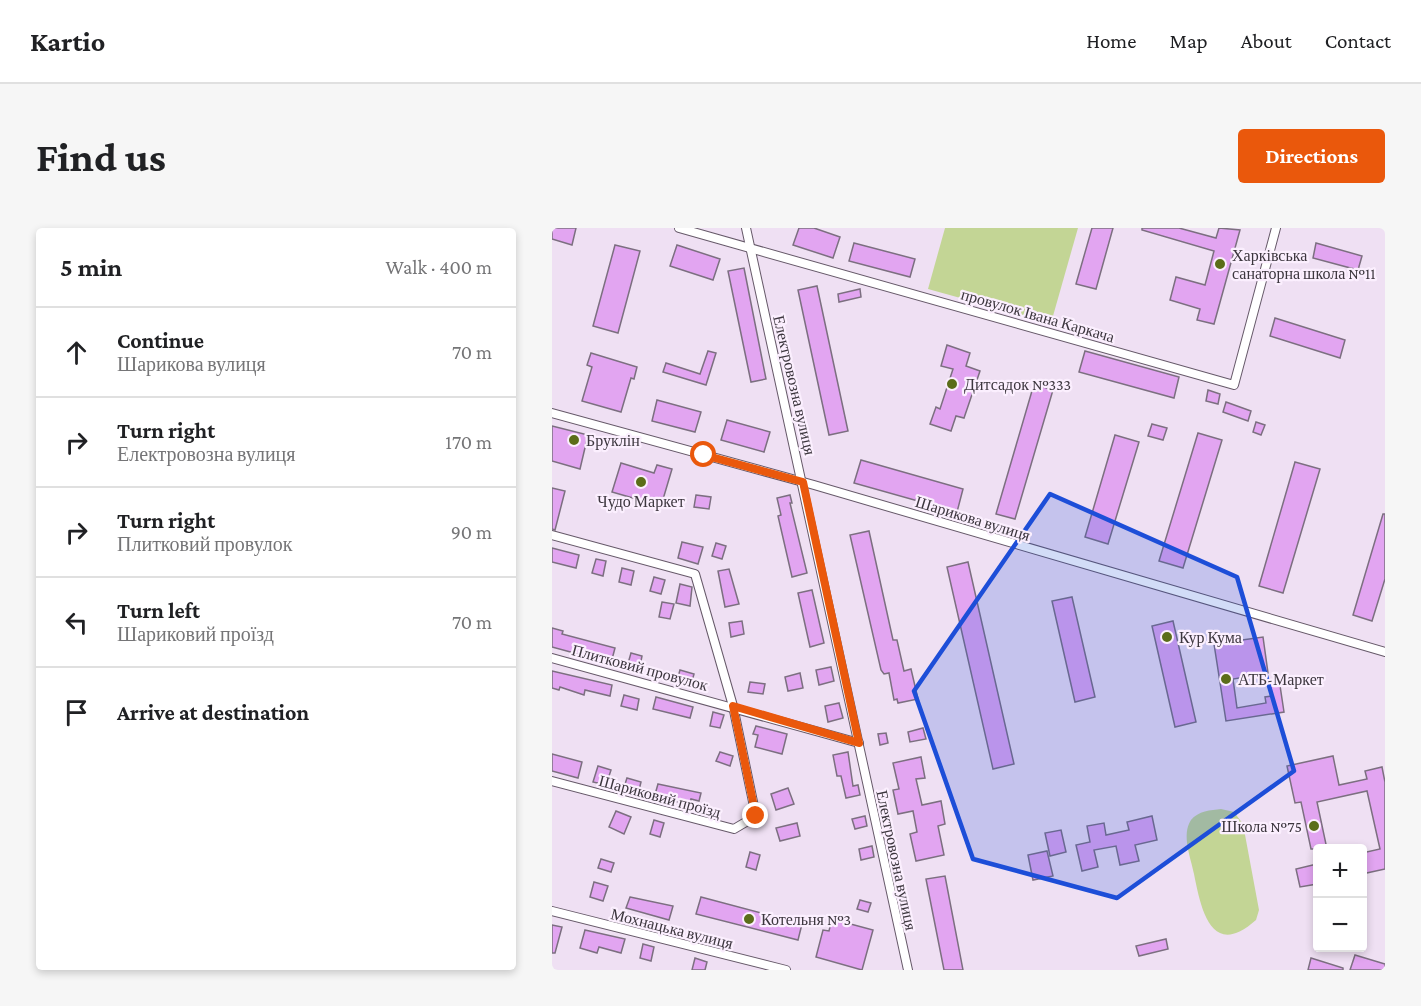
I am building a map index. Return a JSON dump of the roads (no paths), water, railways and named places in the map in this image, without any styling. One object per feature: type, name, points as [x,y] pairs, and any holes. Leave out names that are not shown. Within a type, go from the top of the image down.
[{"type":"street","name":"провулок Івана Каркача","points":[[679,228],[1234,385],[1276,228]]},
{"type":"street","name":"Електровозна вулиця","points":[[746,228],[908,970]]},
{"type":"street","name":"Шарикова вулиця","points":[[552,413],[803,482],[1385,652]]},
{"type":"street","name":"Шариковий проїзд","points":[[552,535],[695,574],[733,706],[756,816],[734,829],[552,781]]},
{"type":"street","name":"Плитковий провулок","points":[[552,658],[733,706],[859,743]]},
{"type":"street","name":"Мохнацька вулиця","points":[[552,911],[786,970]]},
{"type":"place","name":"Харківська санаторна школа №11","points":[[1220,264]]},
{"type":"place","name":"Дитсадок №333","points":[[952,384]]},
{"type":"place","name":"Бруклін","points":[[574,440]]},
{"type":"place","name":"Чудо Маркет","points":[[641,482]]},
{"type":"place","name":"Кур Кума","points":[[1167,637]]},
{"type":"place","name":"АТБ-Маркет","points":[[1226,679]]},
{"type":"place","name":"Школа №75","points":[[1314,826]]},
{"type":"place","name":"Котельня №3","points":[[749,919]]}]
